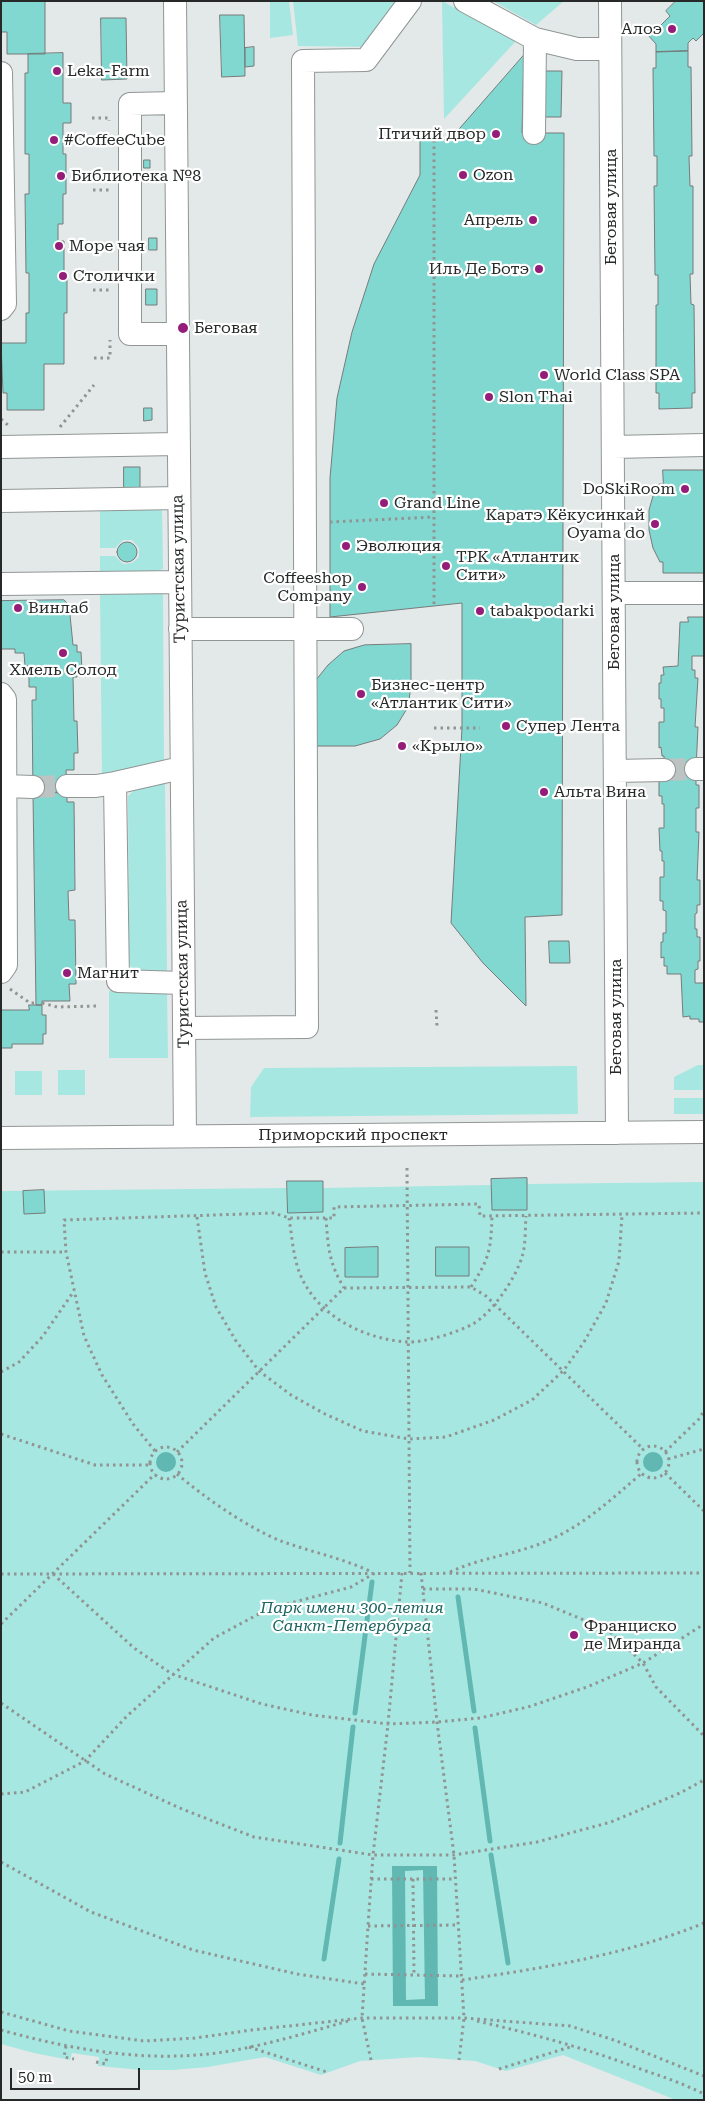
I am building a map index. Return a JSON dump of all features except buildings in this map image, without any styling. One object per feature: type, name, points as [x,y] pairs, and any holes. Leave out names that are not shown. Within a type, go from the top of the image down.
[{"type":"street","name":"Туристская улица","points":[[174,1],[185,1136]]},
{"type":"street","points":[[184,1028],[307,1027],[303,61],[366,60],[410,1]]},
{"type":"street","points":[[465,1],[535,39],[578,49],[610,49]]},
{"type":"street","name":"Беговая улица","points":[[610,1],[617,1133]]},
{"type":"street","points":[[534,133],[535,39]]},
{"type":"street","points":[[1,73],[5,304],[1,309]]},
{"type":"street","points":[[175,103],[130,104],[130,334],[177,334]]},
{"type":"street","points":[[1,447],[178,444]]},
{"type":"street","points":[[613,446],[704,445]]},
{"type":"street","points":[[1,502],[179,498]]},
{"type":"street","points":[[1,584],[180,582]]},
{"type":"street","points":[[614,593],[704,593]]},
{"type":"street","points":[[180,629],[352,629]]},
{"type":"street","points":[[1,694],[5,698],[5,980]]},
{"type":"street","points":[[67,786],[96,786],[116,783],[181,768]]},
{"type":"street","points":[[615,771],[664,770]]},
{"type":"street","points":[[116,783],[118,982],[184,983]]},
{"type":"street","points":[[5,786],[33,786]]},
{"type":"street","name":"Приморский проспект","points":[[1,1138],[704,1132]]},
{"type":"path","points":[[434,140],[434,606]]},
{"type":"path","points":[[93,190],[110,190]]},
{"type":"path","points":[[93,290],[110,290]]},
{"type":"path","points":[[44,446],[94,385]]},
{"type":"path","points":[[330,522],[434,517]]},
{"type":"path","points":[[434,728],[480,728]]},
{"type":"path","points":[[5,980],[30,1002],[36,1003]]},
{"type":"path","points":[[42,1003],[57,1007],[98,1006]]},
{"type":"path","points":[[436,1010],[437,1026]]},
{"type":"path","points":[[407,1168],[410,1573]]},
{"type":"path","points":[[155,1451],[132,1424],[102,1374],[84,1336],[66,1252],[64,1220],[274,1214],[289,1218],[334,1218],[334,1207],[480,1204],[480,1216],[704,1213]]},
{"type":"path","points":[[196,1217],[205,1273],[216,1307],[236,1341],[259,1371],[291,1395],[362,1431],[409,1439],[446,1437],[494,1420],[532,1400],[564,1370],[584,1342],[606,1304],[619,1262],[622,1215]]},
{"type":"path","points":[[471,1287],[486,1263],[491,1242],[492,1216]]},
{"type":"path","points":[[289,1218],[293,1248],[300,1274],[324,1308],[343,1324],[369,1335],[408,1342],[446,1335],[474,1323],[494,1304],[510,1284],[522,1257],[526,1216]]},
{"type":"path","points":[[326,1218],[328,1248],[334,1271],[344,1288]]},
{"type":"path","points":[[1,1252],[66,1252]]},
{"type":"path","points":[[177,1452],[344,1288],[471,1287],[486,1296],[643,1448]]},
{"type":"path","points":[[1,1372],[19,1362],[43,1336],[74,1291]]},
{"type":"path","points":[[665,1452],[700,1418],[704,1410]]},
{"type":"path","points":[[1,1434],[95,1465],[150,1465]]},
{"type":"path","points":[[166,1446],[177,1452],[182,1463],[174,1477],[165,1479],[155,1474],[150,1465],[152,1454],[155,1451],[166,1446]]},
{"type":"path","points":[[653,1446],[661,1448],[668,1459],[665,1473],[652,1478],[642,1473],[638,1470],[636,1461],[638,1453],[643,1448],[653,1446]]},
{"type":"path","points":[[668,1459],[704,1448]]},
{"type":"path","points":[[447,1573],[472,1562],[535,1546],[584,1522],[642,1473]]},
{"type":"path","points":[[665,1473],[704,1511]]},
{"type":"path","points":[[1,1624],[155,1474]]},
{"type":"path","points":[[177,1474],[234,1516],[280,1540],[349,1561],[375,1573]]},
{"type":"path","points":[[1,1794],[25,1792],[85,1761],[126,1716],[214,1638],[268,1609],[351,1587],[375,1573]]},
{"type":"path","points":[[371,2060],[362,2018],[364,1984],[373,1855],[388,1724],[402,1573]]},
{"type":"path","points":[[421,1573],[454,1855],[464,2018],[459,2060]]},
{"type":"path","points":[[1,1574],[704,1573]]},
{"type":"path","points":[[53,1574],[134,1648],[172,1674],[262,1704],[312,1715],[388,1724],[480,1718],[528,1707],[587,1687],[643,1663],[704,1624]]},
{"type":"path","points":[[423,1589],[474,1588],[543,1603],[608,1630],[643,1663],[656,1687],[704,1736]]},
{"type":"path","points":[[1,1703],[105,1774],[182,1809],[254,1837],[373,1855],[454,1855],[537,1842],[611,1822],[680,1793],[704,1780]]},
{"type":"path","points":[[1,1862],[91,1912],[193,1950],[297,1974],[364,1984]]},
{"type":"path","points":[[371,1879],[455,1879]]},
{"type":"path","points":[[413,1879],[414,1975]]},
{"type":"path","points":[[462,1980],[604,1956],[669,1937],[704,1923]]},
{"type":"path","points":[[368,1926],[458,1925]]},
{"type":"path","points":[[365,1974],[461,1976]]},
{"type":"path","points":[[1,2012],[69,2031],[144,2041],[195,2038],[362,2018],[464,2018],[570,2026],[704,2075]]},
{"type":"path","points":[[1,2030],[107,2054],[178,2056],[231,2051],[362,2018]]},
{"type":"path","points":[[464,2018],[518,2030],[608,2056],[704,2094]]},
{"type":"path","points":[[66,2046],[64,2057],[74,2058]]},
{"type":"path","points":[[248,2046],[327,2072]]},
{"type":"path","points":[[499,2069],[572,2046]]},
{"type":"path","points":[[96,2062],[106,2064],[107,2054]]},
{"type":"green space","points":[[270,1],[289,1],[293,35],[270,38]]},
{"type":"green space","points":[[293,1],[399,1],[369,47],[298,46]]},
{"type":"green space","points":[[442,1],[516,41],[444,119]]},
{"type":"green space","points":[[493,1],[564,1],[536,25]]},
{"type":"green space","points":[[100,507],[162,508],[163,569],[150,573],[100,575],[100,556],[115,556],[123,564],[132,563],[139,557],[139,548],[132,540],[123,540],[115,548],[100,548]]},
{"type":"green space","points":[[151,590],[163,593],[164,765],[102,778],[100,592]]},
{"type":"green space","points":[[165,781],[167,974],[133,973],[129,962],[128,796],[140,785]]},
{"type":"green space","points":[[109,991],[167,991],[168,1058],[109,1058]]},
{"type":"green space","points":[[698,1065],[704,1065],[704,1090],[674,1090],[674,1077]]},
{"type":"green space","points":[[577,1066],[578,1114],[250,1117],[251,1087],[264,1068]]},
{"type":"green space","points":[[58,1070],[85,1070],[85,1095],[58,1095]]},
{"type":"green space","points":[[15,1071],[42,1071],[42,1095],[15,1095]]},
{"type":"green space","points":[[674,1098],[704,1098],[704,1114],[674,1114]]},
{"type":"green space","name":"Парк имени 300-летия Санкт-Петербурга","points":[[527,1178],[528,1184],[704,1182],[704,2100],[676,2100],[563,2055],[506,2071],[475,2061],[419,2057],[360,2061],[321,2075],[265,2057],[208,2067],[173,2070],[141,2070],[98,2066],[99,2057],[72,2053],[70,2060],[1,2044],[1,1191],[287,1188],[287,1181],[323,1181],[323,1188],[491,1185],[491,1179]]},
{"type":"shaded area","points":[[166,1452],[173,1455],[176,1462],[173,1469],[166,1472],[159,1469],[156,1462],[159,1455]]},
{"type":"shaded area","points":[[653,1452],[660,1455],[663,1462],[660,1469],[653,1472],[646,1469],[643,1462],[646,1455]]},
{"type":"shaded area","points":[[392,1866],[437,1866],[438,2006],[393,2006]],"holes":[[[423,1870],[425,1999],[406,2000],[405,1871]]]},
{"type":"waterway","points":[[355,1713],[372,1582]]},
{"type":"waterway","points":[[458,1597],[474,1711]]},
{"type":"waterway","points":[[340,1843],[353,1727]]},
{"type":"waterway","points":[[475,1728],[490,1841]]},
{"type":"waterway","points":[[491,1855],[508,1963]]},
{"type":"waterway","points":[[324,1959],[339,1859]]},
{"type":"tunnel","points":[[664,770],[696,769]]},
{"type":"tunnel","points":[[33,787],[67,786]]},
{"type":"place","name":"Алоэ","points":[[672,29]]},
{"type":"place","name":"Leka-Farm","points":[[57,71]]},
{"type":"place","name":"Птичий двор","points":[[496,134]]},
{"type":"place","name":"#CoffeeCube","points":[[54,140]]},
{"type":"place","name":"Ozon","points":[[463,175]]},
{"type":"place","name":"Библиотека №8","points":[[61,176]]},
{"type":"place","name":"Апрель","points":[[533,220]]},
{"type":"place","name":"Море чая","points":[[59,246]]},
{"type":"place","name":"Иль Де Ботэ","points":[[539,269]]},
{"type":"place","name":"Столички","points":[[63,276]]},
{"type":"place","name":"Беговая","points":[[183,328]]},
{"type":"place","name":"World Class SPA","points":[[544,375]]},
{"type":"place","name":"Slon Thai","points":[[489,397]]},
{"type":"place","name":"DoSkiRoom","points":[[685,489]]},
{"type":"place","name":"Grand Line","points":[[384,503]]},
{"type":"place","name":"Каратэ Кёкусинкай Oyama do","points":[[655,524]]},
{"type":"place","name":"Эволюция","points":[[346,546]]},
{"type":"place","name":"ТРК «Атлантик Сити»","points":[[446,566]]},
{"type":"place","name":"Coffeeshop Company","points":[[362,587]]},
{"type":"place","name":"Винлаб","points":[[18,608]]},
{"type":"place","name":"tabakpodarki","points":[[480,611]]},
{"type":"place","name":"Хмель Солод","points":[[63,653]]},
{"type":"place","name":"Бизнес-центр «Атлантик Сити»","points":[[361,694]]},
{"type":"place","name":"Супер Лента","points":[[506,726]]},
{"type":"place","name":"«Крыло»","points":[[402,746]]},
{"type":"place","name":"Альта Вина","points":[[544,792]]},
{"type":"place","name":"Магнит","points":[[67,973]]},
{"type":"place","name":"Франциско де Миранда","points":[[574,1635]]}]
